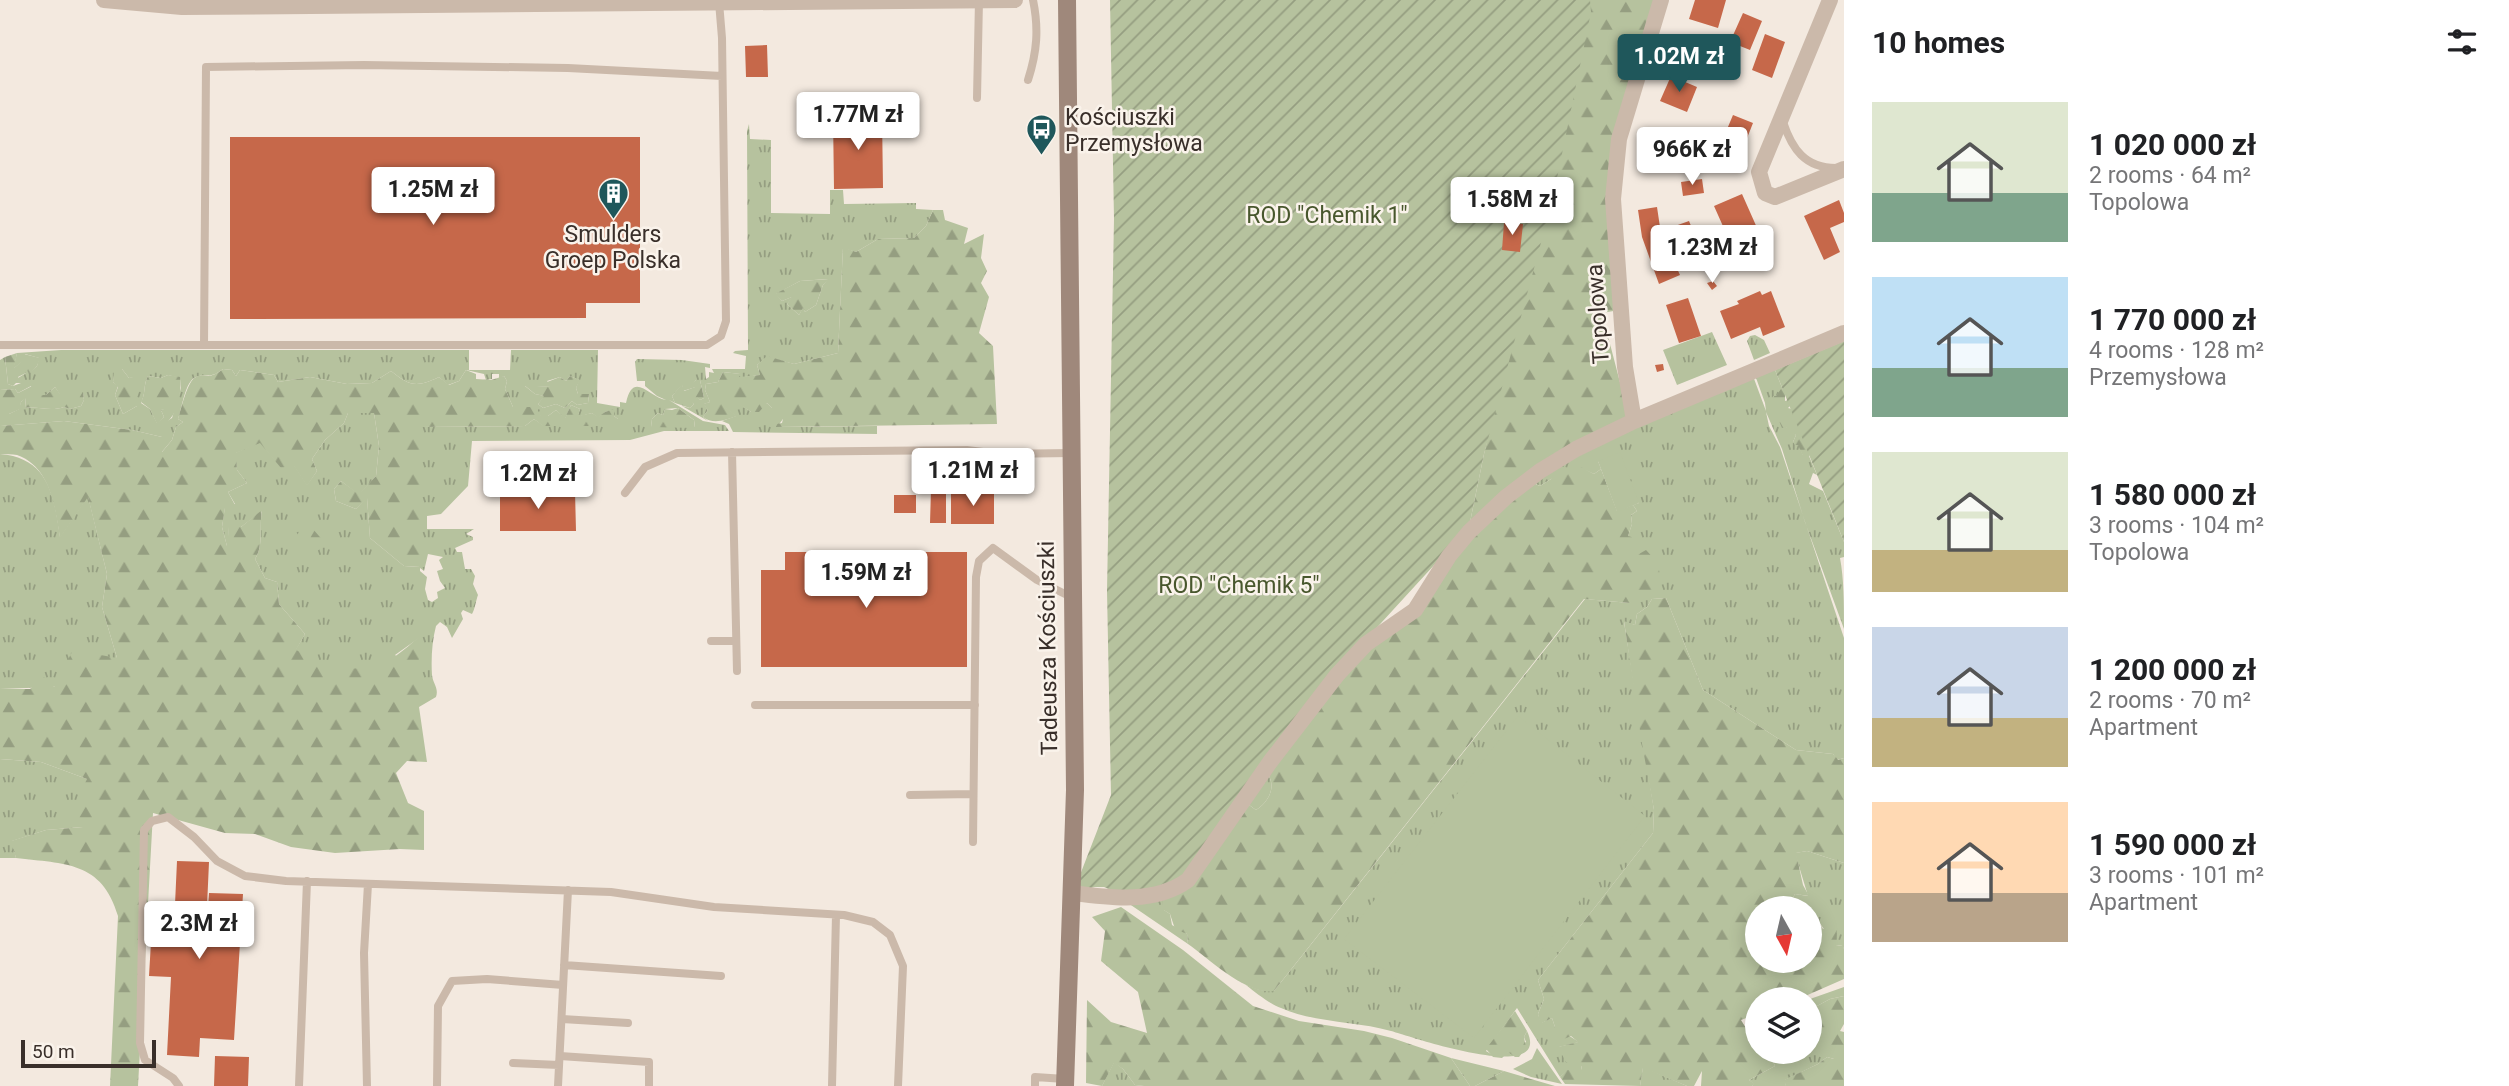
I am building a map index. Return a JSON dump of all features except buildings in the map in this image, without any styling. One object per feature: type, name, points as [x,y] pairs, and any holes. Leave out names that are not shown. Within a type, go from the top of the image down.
[{"type":"main road","name":"Tadeusza Kościuszki","points":[[1065,1083],[1075,790],[1067,0]]},
{"type":"street","points":[[104,0],[182,7],[356,3],[1015,0]]},
{"type":"street","name":"Topolowa","points":[[1634,421],[1625,367],[1613,199],[1619,139],[1661,0]]},
{"type":"street","points":[[1830,0],[1759,172],[1765,193],[1775,197],[1844,169]]},
{"type":"street","points":[[1073,893],[1103,897],[1145,896],[1170,891],[1188,880],[1242,800],[1324,691],[1360,649],[1415,610],[1449,556],[1469,532],[1506,497],[1540,471],[1576,449],[1634,421],[1844,333]]},
{"type":"lane","points":[[977,98],[979,0]]},
{"type":"lane","points":[[1028,80],[1035,57],[1038,24],[1033,0]]},
{"type":"lane","points":[[0,345],[707,345],[721,336],[726,321],[722,76],[711,1]]},
{"type":"lane","points":[[204,345],[206,67],[364,65],[568,68],[722,76]]},
{"type":"lane","points":[[1782,119],[1792,146],[1803,159],[1815,165],[1844,169]]},
{"type":"lane","points":[[625,493],[645,467],[677,453],[967,450],[999,454],[1071,453]]},
{"type":"lane","points":[[732,452],[737,671]]},
{"type":"lane","points":[[973,842],[976,577],[979,561],[993,548],[1037,580],[1073,598]]},
{"type":"lane","points":[[711,641],[736,641]]},
{"type":"lane","points":[[755,705],[975,705]]},
{"type":"lane","points":[[910,795],[973,794]]},
{"type":"lane","points":[[179,1086],[173,1078],[145,1060],[140,1043],[144,830],[152,821],[168,817],[194,837],[217,861],[245,876],[368,884],[611,892],[714,907],[836,915],[873,922],[890,935],[904,966],[898,1086]]},
{"type":"lane","points":[[299,1086],[307,881]]},
{"type":"lane","points":[[367,1086],[364,953],[368,884]]},
{"type":"lane","points":[[558,1086],[568,890]]},
{"type":"lane","points":[[832,1086],[836,915]]},
{"type":"lane","points":[[564,965],[721,976]]},
{"type":"lane","points":[[437,1086],[438,1006],[452,981],[487,979],[563,985]]},
{"type":"lane","points":[[562,1019],[628,1023]]},
{"type":"lane","points":[[513,1063],[560,1060],[649,1062],[649,1086]]},
{"type":"lane","points":[[1035,1086],[1035,1077],[1065,1083]]},
{"type":"green space","name":"ROD \"Chemik 1\"","points":[[1110,0],[1590,0],[1591,12],[1553,198],[1484,454],[1469,527],[1360,646],[1186,874],[1175,884],[1118,893],[1104,887],[1095,887],[1073,893],[1111,795],[1107,591],[1114,219]]},
{"type":"green space","points":[[1590,0],[1661,0],[1616,163],[1625,309],[1602,313],[1630,421],[1469,527],[1484,454]]},
{"type":"green space","points":[[749,124],[750,139],[771,140],[771,213],[830,214],[830,190],[843,190],[844,204],[916,203],[916,209],[933,210],[926,226],[914,238],[878,239],[856,252],[843,248],[838,353],[794,364],[767,357],[757,365],[760,375],[737,378],[740,374],[723,372],[718,382],[706,384],[705,390],[710,402],[704,404],[708,410],[703,417],[708,421],[682,406],[690,408],[694,404],[691,401],[695,401],[697,396],[700,400],[704,398],[700,380],[693,384],[696,387],[683,391],[682,385],[672,396],[675,403],[669,400],[703,421],[725,425],[729,431],[664,431],[630,440],[472,441],[468,486],[441,514],[427,516],[427,529],[474,529],[466,534],[473,537],[473,540],[455,548],[457,552],[462,552],[465,569],[471,569],[475,576],[473,584],[478,595],[475,607],[472,614],[463,610],[463,619],[452,638],[447,627],[440,622],[436,626],[432,675],[437,694],[419,707],[419,638],[395,655],[412,667],[415,691],[410,713],[399,717],[359,751],[367,779],[376,789],[357,798],[346,810],[338,803],[351,785],[326,771],[311,769],[285,781],[250,775],[242,765],[233,766],[222,762],[231,741],[254,750],[278,753],[281,738],[302,744],[301,753],[307,756],[314,748],[327,754],[335,747],[330,734],[300,729],[292,710],[267,699],[241,718],[241,709],[262,692],[243,685],[243,674],[260,680],[275,673],[292,655],[305,634],[279,604],[277,582],[265,578],[255,559],[260,542],[262,511],[241,527],[229,527],[228,550],[222,527],[225,507],[235,504],[228,492],[247,483],[237,470],[235,453],[260,442],[281,467],[294,465],[307,485],[317,471],[312,459],[325,440],[344,423],[348,413],[374,413],[379,446],[376,476],[359,495],[341,481],[334,489],[336,501],[356,509],[367,497],[370,538],[404,566],[419,567],[420,427],[525,426],[534,419],[544,426],[618,426],[614,410],[605,412],[598,418],[592,413],[577,417],[580,409],[571,405],[565,419],[556,410],[541,417],[535,407],[513,407],[505,389],[507,381],[504,376],[499,379],[499,374],[492,374],[492,379],[486,380],[484,374],[466,370],[459,381],[448,385],[439,377],[414,384],[391,371],[372,383],[347,384],[310,377],[278,382],[274,375],[240,370],[236,376],[232,370],[223,369],[215,374],[196,377],[189,384],[178,419],[183,422],[176,427],[172,440],[161,453],[162,437],[64,421],[1,426],[0,434],[0,414],[9,414],[19,409],[26,397],[25,408],[70,409],[81,406],[84,400],[83,393],[60,395],[55,387],[46,395],[34,395],[31,386],[18,393],[15,389],[0,390],[0,360],[5,357],[8,384],[13,386],[21,383],[18,378],[26,373],[26,366],[29,373],[37,366],[39,358],[25,354],[23,361],[13,369],[17,353],[61,350],[469,350],[469,370],[510,370],[511,350],[598,350],[597,403],[620,407],[620,402],[626,403],[629,393],[637,387],[666,400],[645,386],[645,381],[637,381],[637,359],[710,364],[710,368],[705,367],[706,379],[709,372],[714,373],[712,369],[745,369],[746,356],[733,353],[748,350]],"holes":[[[828,279],[816,305],[805,312],[803,307],[799,315],[787,304],[794,296],[782,301],[776,294],[800,281]],[[115,369],[122,369],[129,378],[137,377],[137,406],[123,414],[115,395],[118,386],[113,382]],[[168,375],[180,378],[181,388],[172,418],[167,421],[167,408],[161,410],[164,417],[157,423],[150,409],[141,403],[148,376],[161,378]],[[570,376],[579,380],[576,388],[578,394],[589,394],[588,403],[577,405],[572,401],[565,408],[556,404],[543,408],[538,404],[545,396],[535,394],[525,386],[552,387],[547,381],[560,377],[566,381]],[[678,408],[694,420],[695,427],[651,427],[652,419],[658,413],[663,415],[665,409]],[[428,554],[443,557],[439,560],[443,569],[437,571],[445,588],[437,592],[438,598],[432,602],[428,600],[425,589],[427,577],[420,568],[424,571]]]},
{"type":"green space","points":[[933,210],[943,210],[945,220],[968,228],[964,244],[984,234],[981,258],[987,271],[981,283],[989,297],[979,333],[993,346],[997,424],[776,427],[783,419],[772,415],[772,408],[767,403],[759,412],[751,412],[739,404],[738,408],[725,407],[737,416],[724,420],[711,421],[703,417],[708,410],[703,404],[710,402],[705,390],[706,384],[718,382],[723,372],[741,374],[739,377],[760,375],[757,365],[767,356],[794,364],[838,353],[843,247],[856,252],[878,239],[914,238],[926,226]]},
{"type":"green space","points":[[829,279],[823,285],[816,305],[805,312],[803,308],[799,315],[787,304],[792,297],[782,301],[775,294],[800,281]]},
{"type":"green space","points":[[1712,332],[1727,365],[1677,385],[1663,350]]},
{"type":"green space","points":[[1755,335],[1764,340],[1770,353],[1754,360],[1747,341],[1750,336]]},
{"type":"green space","points":[[1844,341],[1844,542],[1775,370]]},
{"type":"green space","points":[[17,353],[14,368],[22,361],[24,354],[40,358],[29,374],[26,368],[26,373],[18,377],[22,383],[13,386],[8,384],[5,357]]},
{"type":"green space","points":[[114,369],[122,369],[129,378],[137,376],[137,406],[123,414],[115,395],[118,387],[113,382]]},
{"type":"green space","points":[[223,369],[232,370],[236,376],[240,370],[274,375],[278,382],[310,377],[347,384],[372,383],[391,371],[414,384],[439,377],[449,385],[459,381],[466,370],[476,374],[476,379],[491,380],[504,376],[507,381],[505,389],[513,407],[536,407],[541,416],[548,416],[556,410],[565,418],[571,405],[580,409],[578,416],[592,413],[598,417],[614,409],[618,426],[543,426],[534,419],[525,426],[420,427],[420,567],[404,566],[370,538],[367,498],[356,509],[336,501],[334,489],[341,481],[359,494],[376,476],[379,446],[374,413],[348,413],[344,423],[325,440],[312,459],[317,471],[307,486],[294,466],[281,468],[260,443],[236,453],[237,470],[247,483],[228,492],[235,505],[225,508],[222,527],[227,546],[229,527],[241,527],[262,510],[260,542],[255,559],[265,578],[277,582],[279,604],[305,634],[296,650],[333,665],[372,667],[385,663],[419,637],[419,707],[427,762],[407,761],[396,773],[408,803],[424,811],[424,850],[335,853],[291,847],[255,834],[225,833],[153,813],[138,1086],[110,1086],[118,916],[111,898],[92,875],[79,869],[66,864],[16,858],[11,841],[46,830],[83,827],[72,810],[87,779],[41,762],[0,759],[0,689],[30,689],[44,677],[54,687],[73,650],[117,658],[102,607],[107,574],[88,497],[60,538],[53,502],[44,479],[28,461],[17,455],[0,454],[0,426],[64,421],[132,430],[162,437],[162,452],[172,440],[176,427],[183,422],[178,419],[193,380],[200,376],[214,375]]},
{"type":"green space","points":[[1775,370],[1783,390],[1776,396],[1777,410],[1781,412],[1786,427],[1796,435],[1793,442],[1798,444],[1803,455],[1809,456],[1817,475],[1813,473],[1809,484],[1823,491],[1844,542],[1844,557],[1840,558],[1844,629],[1807,526],[1844,638],[1844,758],[1837,760],[1833,754],[1796,750],[1703,690],[1666,598],[1652,599],[1647,607],[1637,614],[1635,625],[1624,622],[1654,810],[1653,833],[1538,980],[1544,999],[1538,1014],[1541,1023],[1552,1018],[1555,1027],[1579,1042],[1559,1047],[1582,1065],[1581,1071],[1567,1071],[1560,1077],[1517,1008],[1486,1051],[1491,1054],[1508,1052],[1526,1042],[1524,1037],[1527,1031],[1529,1047],[1519,1055],[1476,1054],[1378,1028],[1294,1013],[1272,1004],[1246,985],[1274,991],[1585,599],[1630,603],[1639,555],[1628,536],[1632,524],[1631,515],[1637,511],[1633,505],[1639,503],[1598,461],[1601,469],[1594,474],[1581,468],[1540,486],[1531,482],[1555,464],[1753,376],[1766,411],[1755,375]],"holes":[[[1766,412],[1782,449],[1803,515],[1780,447],[1769,426]]]},
{"type":"green space","points":[[168,375],[180,377],[178,401],[167,422],[167,409],[161,410],[164,417],[157,424],[150,409],[141,402],[148,376],[161,378]]},
{"type":"green space","points":[[570,376],[580,380],[576,388],[578,394],[589,394],[588,403],[577,405],[572,401],[565,408],[556,404],[543,408],[538,404],[544,396],[535,394],[524,385],[550,387],[547,382],[560,377],[566,381]]},
{"type":"green space","points":[[700,380],[704,398],[700,400],[697,397],[690,408],[675,403],[672,396],[682,384],[684,391],[695,387],[692,384]]},
{"type":"green space","points":[[32,386],[35,395],[46,395],[55,387],[60,394],[83,392],[84,400],[81,406],[70,409],[49,409],[25,408],[26,398],[21,402],[20,409],[9,414],[0,414],[0,390],[15,389],[18,393]]},
{"type":"green space","points":[[1781,389],[1785,390],[1785,401],[1788,400],[1791,405],[1788,408],[1796,410],[1814,451],[1809,456],[1803,456],[1798,445],[1793,442],[1796,435],[1787,431],[1786,427],[1782,428],[1777,416],[1780,412],[1775,412],[1771,405],[1773,396]]},
{"type":"green space","points":[[739,403],[751,412],[767,403],[783,419],[777,427],[877,426],[877,434],[733,432],[729,424],[722,421],[736,416],[724,407]]},
{"type":"green space","points":[[678,408],[694,420],[695,428],[651,427],[652,419],[658,413],[663,415],[665,409]]},
{"type":"green space","points":[[1620,452],[1639,503],[1617,512],[1598,461]]},
{"type":"green space","points":[[0,454],[16,457],[39,471],[51,494],[60,537],[88,496],[107,574],[102,607],[117,658],[53,687],[0,689]]},
{"type":"green space","points":[[1558,465],[1573,470],[1581,467],[1594,474],[1601,469],[1617,511],[1633,505],[1637,511],[1631,515],[1632,524],[1628,536],[1635,538],[1639,554],[1646,550],[1658,563],[1661,583],[1649,596],[1630,603],[1584,599],[1274,991],[1253,988],[1229,975],[1188,944],[1187,934],[1175,929],[1170,914],[1162,909],[1163,900],[1245,802],[1256,810],[1265,803],[1271,788],[1267,773],[1304,723],[1456,553],[1530,482],[1540,486],[1551,479]]},
{"type":"green space","points":[[312,528],[326,544],[316,552],[304,550],[294,538],[301,530]]},
{"type":"green space","points":[[1666,598],[1703,690],[1796,750],[1833,754],[1838,760],[1844,758],[1844,863],[1807,851],[1796,853],[1803,885],[1809,896],[1745,896],[1745,973],[1822,973],[1822,927],[1837,925],[1836,946],[1843,945],[1844,949],[1844,979],[1822,989],[1745,987],[1745,1018],[1741,1020],[1745,1026],[1745,1064],[1775,1066],[1749,1080],[1755,1084],[1752,1086],[1701,1086],[1702,1071],[1694,1086],[1687,1086],[1643,1068],[1640,1086],[1565,1084],[1560,1077],[1567,1070],[1581,1070],[1582,1066],[1566,1062],[1558,1047],[1578,1042],[1571,1036],[1555,1043],[1546,1035],[1555,1027],[1552,1018],[1540,1024],[1538,1014],[1544,999],[1538,980],[1653,833],[1654,810],[1624,621],[1635,625],[1637,614],[1647,607],[1652,599]]},
{"type":"green space","points":[[1518,716],[1645,816],[1474,1038],[1344,939]]},
{"type":"green space","points":[[0,759],[41,762],[87,779],[83,827],[46,830],[12,841],[16,858],[0,858]]},
{"type":"green space","points":[[1267,773],[1271,783],[1270,793],[1265,803],[1256,810],[1245,802]]},
{"type":"green space","points":[[1807,851],[1844,863],[1844,949],[1842,945],[1836,946],[1822,926],[1822,896],[1808,896],[1795,853]]},
{"type":"green space","points":[[1166,898],[1164,910],[1170,914],[1172,925],[1187,934],[1188,944],[1125,901]]},
{"type":"green space","points":[[1121,907],[1183,950],[1253,1006],[1299,1021],[1392,1038],[1451,1058],[1470,1086],[1144,1086],[1135,1085],[1123,1069],[1114,1063],[1102,1086],[1086,1083],[1087,1000],[1111,1022],[1147,1033],[1138,992],[1101,961],[1105,931],[1092,917]]},
{"type":"green space","points":[[1844,987],[1844,996],[1822,1003],[1822,995]]},
{"type":"green space","points":[[1844,996],[1844,1024],[1840,1031],[1844,1032],[1844,1086],[1786,1086],[1784,1080],[1822,1064],[1827,1057],[1834,1059],[1834,1051],[1822,1051],[1822,1003]]},
{"type":"green space","points":[[1515,1011],[1527,1031],[1524,1037],[1526,1048],[1519,1057],[1508,1052],[1502,1058],[1493,1057],[1486,1049]]},
{"type":"green space","points":[[1537,1048],[1562,1084],[1531,1077],[1513,1069],[1532,1059]]},
{"type":"green space","points":[[1822,1051],[1834,1051],[1834,1059],[1827,1057],[1822,1061]]},
{"type":"green space","points":[[1451,1058],[1504,1071],[1470,1086]]},
{"type":"green space","points":[[1114,1062],[1135,1085],[1144,1086],[1102,1086]]},
{"type":"green space","points":[[1774,1064],[1818,1064],[1785,1080],[1786,1086],[1752,1086],[1754,1084],[1749,1080],[1775,1066]]},
{"type":"green space","points":[[1643,1067],[1687,1086],[1640,1086]]},
{"type":"green space","points":[[1504,1071],[1555,1086],[1475,1086]]},
{"type":"place","name":"Kościuszki Przemysłowa","points":[[1042,157]]},
{"type":"place","name":"Smulders Groep Polska","points":[[613,220]]},
{"type":"park label","name":"ROD \"Chemik 5\"","points":[[1239,585]]}]
